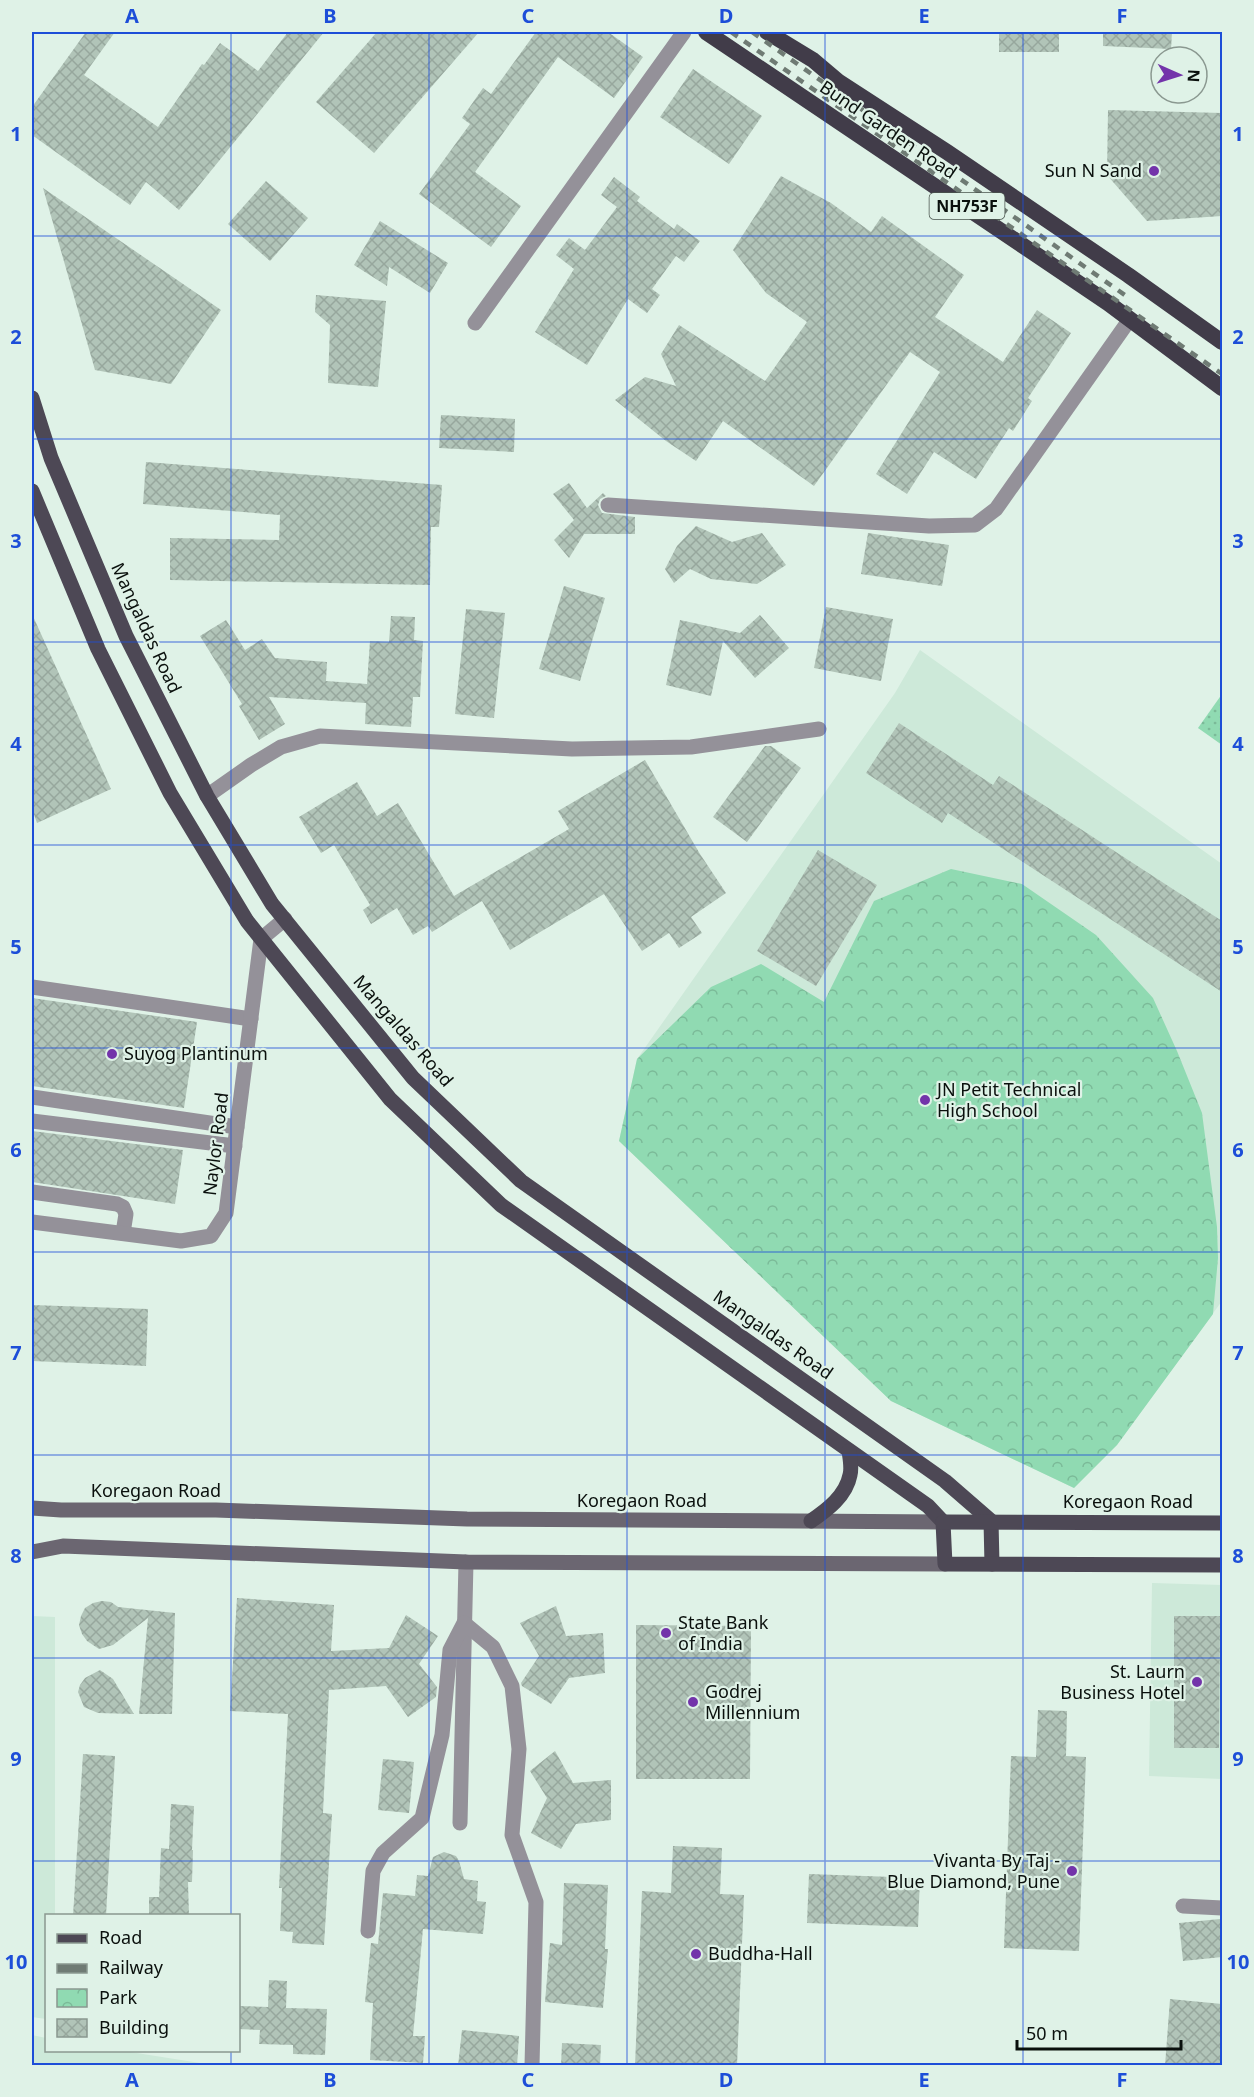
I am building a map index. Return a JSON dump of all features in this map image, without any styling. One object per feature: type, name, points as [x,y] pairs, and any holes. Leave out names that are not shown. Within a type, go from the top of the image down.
[{"type":"highway","name":"Bund Garden Road","points":[[706,32],[928,180],[1130,319],[1222,388]]},
{"type":"highway","name":"Bund Garden Road","points":[[767,32],[813,60],[839,82],[947,152],[1222,342]]},
{"type":"main road","name":"Mangaldas Road","points":[[32,398],[51,458],[126,636],[207,796],[272,904],[413,1078],[521,1181],[945,1481],[991,1521]]},
{"type":"main road","points":[[32,491],[98,649],[170,793],[247,921],[390,1099],[501,1204],[928,1506],[943,1522],[945,1564]]},
{"type":"main road","points":[[811,1521],[828,1509],[842,1494],[850,1474],[849,1451]]},
{"type":"main road","name":"Koregaon Road","points":[[32,1508],[216,1510],[467,1519],[1222,1523]]},
{"type":"main road","points":[[991,1521],[992,1564]]},
{"type":"main road","points":[[32,1552],[63,1546],[466,1562],[1222,1565]]},
{"type":"street","points":[[475,323],[684,32]]},
{"type":"street","points":[[608,506],[929,526],[975,525],[996,508],[1130,319]]},
{"type":"street","points":[[207,796],[281,747],[320,736],[572,749],[691,747],[819,729]]},
{"type":"street","points":[[261,939],[285,919]]},
{"type":"street","name":"Naylor Road","points":[[32,1222],[181,1241],[211,1236],[226,1213],[261,939]]},
{"type":"street","points":[[32,987],[252,1019]]},
{"type":"street","points":[[32,1097],[237,1127]]},
{"type":"street","points":[[32,1122],[235,1146]]},
{"type":"street","points":[[32,1192],[117,1204],[123,1207],[126,1214],[123,1233]]},
{"type":"street","points":[[460,1823],[466,1562]]},
{"type":"street","points":[[368,1932],[373,1871],[383,1853],[422,1818],[442,1735],[450,1650],[464,1623]]},
{"type":"street","points":[[464,1623],[492,1647],[512,1686],[519,1749],[512,1835],[536,1902],[532,2066]]},
{"type":"street","points":[[1183,1906],[1222,1908]]},
{"type":"shaded area","name":"JN Petit Technical High School","points":[[920,650],[1222,864],[1222,1301],[1117,1445],[1074,1488],[891,1401],[619,1141],[637,1059],[895,693]]},
{"type":"shaded area","points":[[1152,1583],[1222,1585],[1222,1779],[1149,1776]]},
{"type":"shaded area","points":[[32,1616],[55,1617],[55,1914],[45,1914],[45,2019],[32,2017]]},
{"type":"shaded area","points":[[32,2035],[45,2038],[45,2052],[130,2052],[200,2063],[200,2065],[32,2065]]},
{"type":"green space","points":[[1222,694],[1222,745],[1198,728]]},
{"type":"green space","name":"JN Petit Technical High School","points":[[951,869],[1022,884],[1096,935],[1153,998],[1202,1113],[1217,1227],[1218,1258],[1213,1314],[1117,1445],[1074,1488],[891,1401],[619,1141],[637,1059],[711,987],[761,964],[824,1002],[874,901]]},
{"type":"building","points":[[86,32],[115,32],[84,75],[158,127],[202,64],[204,65],[220,43],[258,71],[288,32],[324,32],[179,210],[146,182],[130,205],[32,135],[32,107]]},
{"type":"building","points":[[377,32],[479,32],[374,153],[316,102]]},
{"type":"building","points":[[536,32],[608,32],[643,57],[614,98],[558,57],[475,172],[521,206],[491,247],[419,194],[470,124],[462,118],[483,88],[491,94]]},
{"type":"building","points":[[999,32],[1059,32],[1059,52],[999,52]]},
{"type":"building","points":[[1103,32],[1172,32],[1171,45],[1149,45],[1149,48],[1103,46]]},
{"type":"building","points":[[693,69],[762,116],[729,164],[660,117]]},
{"type":"building","points":[[1108,110],[1222,113],[1222,216],[1147,221],[1107,175]]},
{"type":"building","points":[[781,176],[831,203],[871,232],[882,216],[964,275],[935,317],[1003,362],[1037,310],[1071,333],[1028,398],[1032,401],[1013,431],[1009,428],[976,479],[934,452],[907,494],[876,474],[940,372],[910,352],[814,486],[723,421],[696,461],[666,441],[615,400],[645,377],[676,386],[661,354],[679,325],[765,381],[807,322],[766,293],[733,250]]},
{"type":"building","points":[[614,177],[640,197],[637,201],[674,229],[677,224],[700,241],[684,262],[676,256],[652,289],[660,295],[647,313],[628,299],[587,365],[535,332],[574,269],[556,255],[569,238],[585,250],[617,207],[601,195]]},
{"type":"building","points":[[266,181],[308,218],[270,261],[228,224]]},
{"type":"building","points":[[43,188],[221,310],[171,384],[95,370]]},
{"type":"building","points":[[380,221],[448,263],[430,293],[389,267],[387,286],[354,265]]},
{"type":"building","points":[[316,295],[386,301],[378,387],[328,383],[330,325],[315,312]]},
{"type":"building","points":[[441,415],[515,419],[514,452],[439,448]]},
{"type":"building","points":[[146,462],[442,485],[439,527],[431,527],[430,585],[170,580],[170,538],[279,540],[280,515],[143,504]]},
{"type":"building","points":[[569,483],[587,508],[603,493],[606,496],[600,499],[598,505],[602,513],[635,517],[635,534],[584,534],[569,558],[554,540],[574,520],[553,494]]},
{"type":"building","points":[[696,526],[732,542],[762,533],[786,565],[757,584],[711,579],[690,569],[674,583],[665,569],[677,546]]},
{"type":"building","points":[[868,533],[949,545],[942,586],[861,574]]},
{"type":"building","points":[[564,586],[605,598],[580,681],[539,669]]},
{"type":"building","points":[[826,607],[893,619],[881,681],[814,668]]},
{"type":"building","points":[[466,609],[505,613],[494,718],[455,714]]},
{"type":"building","points":[[32,614],[111,789],[37,823],[32,809]]},
{"type":"building","points":[[760,615],[789,648],[755,678],[723,641],[711,696],[666,685],[680,620],[740,633]]},
{"type":"building","points":[[391,616],[415,617],[414,640],[423,641],[420,697],[413,697],[411,727],[365,724],[366,703],[269,697],[285,724],[259,740],[239,706],[242,704],[200,636],[226,620],[245,650],[262,639],[275,658],[327,662],[326,681],[367,684],[370,641],[389,642]]},
{"type":"building","points":[[899,723],[993,785],[999,776],[1222,921],[1222,992],[948,813],[942,823],[866,773]]},
{"type":"building","points":[[765,746],[771,746],[801,768],[747,842],[713,817]]},
{"type":"building","points":[[645,760],[700,854],[726,893],[691,917],[702,933],[679,948],[669,933],[642,951],[604,894],[510,950],[482,901],[432,932],[428,926],[413,935],[397,908],[371,924],[363,910],[370,905],[334,845],[321,853],[299,817],[357,782],[377,816],[398,803],[454,896],[569,829],[558,811]]},
{"type":"building","points":[[818,850],[877,885],[816,986],[757,951]]},
{"type":"building","name":"Suyog Plantinum","points":[[32,998],[197,1022],[184,1108],[32,1086]]},
{"type":"building","points":[[32,1131],[183,1150],[175,1204],[32,1182]]},
{"type":"building","points":[[32,1305],[148,1309],[146,1366],[32,1361]]},
{"type":"building","points":[[237,1598],[334,1605],[331,1651],[389,1648],[406,1615],[438,1636],[419,1664],[437,1687],[436,1697],[408,1717],[386,1686],[329,1690],[323,1813],[332,1814],[324,1945],[292,1943],[293,1932],[280,1931],[282,1888],[279,1888],[288,1714],[230,1711]]},
{"type":"building","points":[[102,1601],[111,1602],[118,1607],[175,1613],[172,1714],[139,1714],[148,1618],[113,1645],[99,1649],[87,1641],[82,1634],[79,1625],[85,1608]]},
{"type":"building","points":[[556,1606],[566,1636],[603,1633],[605,1673],[569,1678],[551,1704],[522,1686],[521,1683],[539,1656],[520,1623]]},
{"type":"building","name":"St. Laurn Business Hotel","points":[[1174,1616],[1220,1616],[1219,1748],[1174,1748]]},
{"type":"building","name":"Godrej Millennium","points":[[636,1625],[751,1626],[750,1779],[636,1779]]},
{"type":"building","points":[[100,1670],[113,1679],[134,1714],[98,1713],[84,1707],[78,1692],[80,1685],[85,1678]]},
{"type":"building","points":[[1038,1710],[1067,1711],[1066,1756],[1086,1757],[1079,1951],[1004,1948],[1011,1756],[1036,1757]]},
{"type":"building","points":[[555,1751],[573,1783],[611,1780],[611,1820],[576,1824],[561,1849],[531,1833],[547,1798],[530,1771]]},
{"type":"building","points":[[83,1754],[115,1756],[106,1914],[73,1914]]},
{"type":"building","points":[[383,1759],[414,1762],[409,1813],[378,1810]]},
{"type":"building","points":[[171,1804],[194,1806],[192,1882],[188,1882],[189,1914],[149,1914],[149,1897],[159,1897],[161,1848],[169,1849]]},
{"type":"building","points":[[673,1846],[722,1848],[720,1894],[744,1895],[737,2066],[635,2066],[642,1891],[671,1893]]},
{"type":"building","points":[[444,1852],[456,1856],[464,1879],[478,1881],[477,1901],[486,1902],[483,1934],[423,1929],[413,2036],[425,2036],[423,2063],[370,2060],[373,2003],[365,2002],[371,1943],[378,1944],[383,1893],[415,1896],[417,1875],[428,1876],[433,1857]]},
{"type":"building","points":[[809,1874],[920,1878],[918,1927],[807,1923]]},
{"type":"building","points":[[564,1883],[608,1885],[605,1949],[608,1949],[603,2008],[545,2002],[550,1943],[562,1945]]},
{"type":"building","points":[[1220,1919],[1222,1957],[1183,1961],[1179,1923]]},
{"type":"building","points":[[269,1980],[287,1981],[286,2008],[327,2009],[325,2055],[293,2054],[293,2045],[259,2044],[260,2030],[240,2029],[240,2006],[268,2007]]},
{"type":"building","points":[[1170,1999],[1222,2004],[1222,2066],[1165,2066]]},
{"type":"building","points":[[462,2030],[519,2036],[517,2066],[458,2066]]},
{"type":"building","points":[[562,2043],[601,2045],[600,2066],[561,2066]]},
{"type":"railway","points":[[731,32],[1222,374]]},
{"type":"railway","points":[[752,32],[1129,298]]},
{"type":"place","name":"Sun N Sand","points":[[1154,171]]},
{"type":"place","name":"Suyog Plantinum","points":[[112,1054]]},
{"type":"place","name":"JN Petit Technical High School","points":[[925,1100]]},
{"type":"place","name":"State Bank of India","points":[[666,1633]]},
{"type":"place","name":"St. Laurn Business Hotel","points":[[1197,1682]]},
{"type":"place","name":"Godrej Millennium","points":[[693,1702]]},
{"type":"place","name":"Vivanta By Taj - Blue Diamond, Pune","points":[[1072,1871]]},
{"type":"place","name":"Buddha-Hall","points":[[696,1954]]}]
